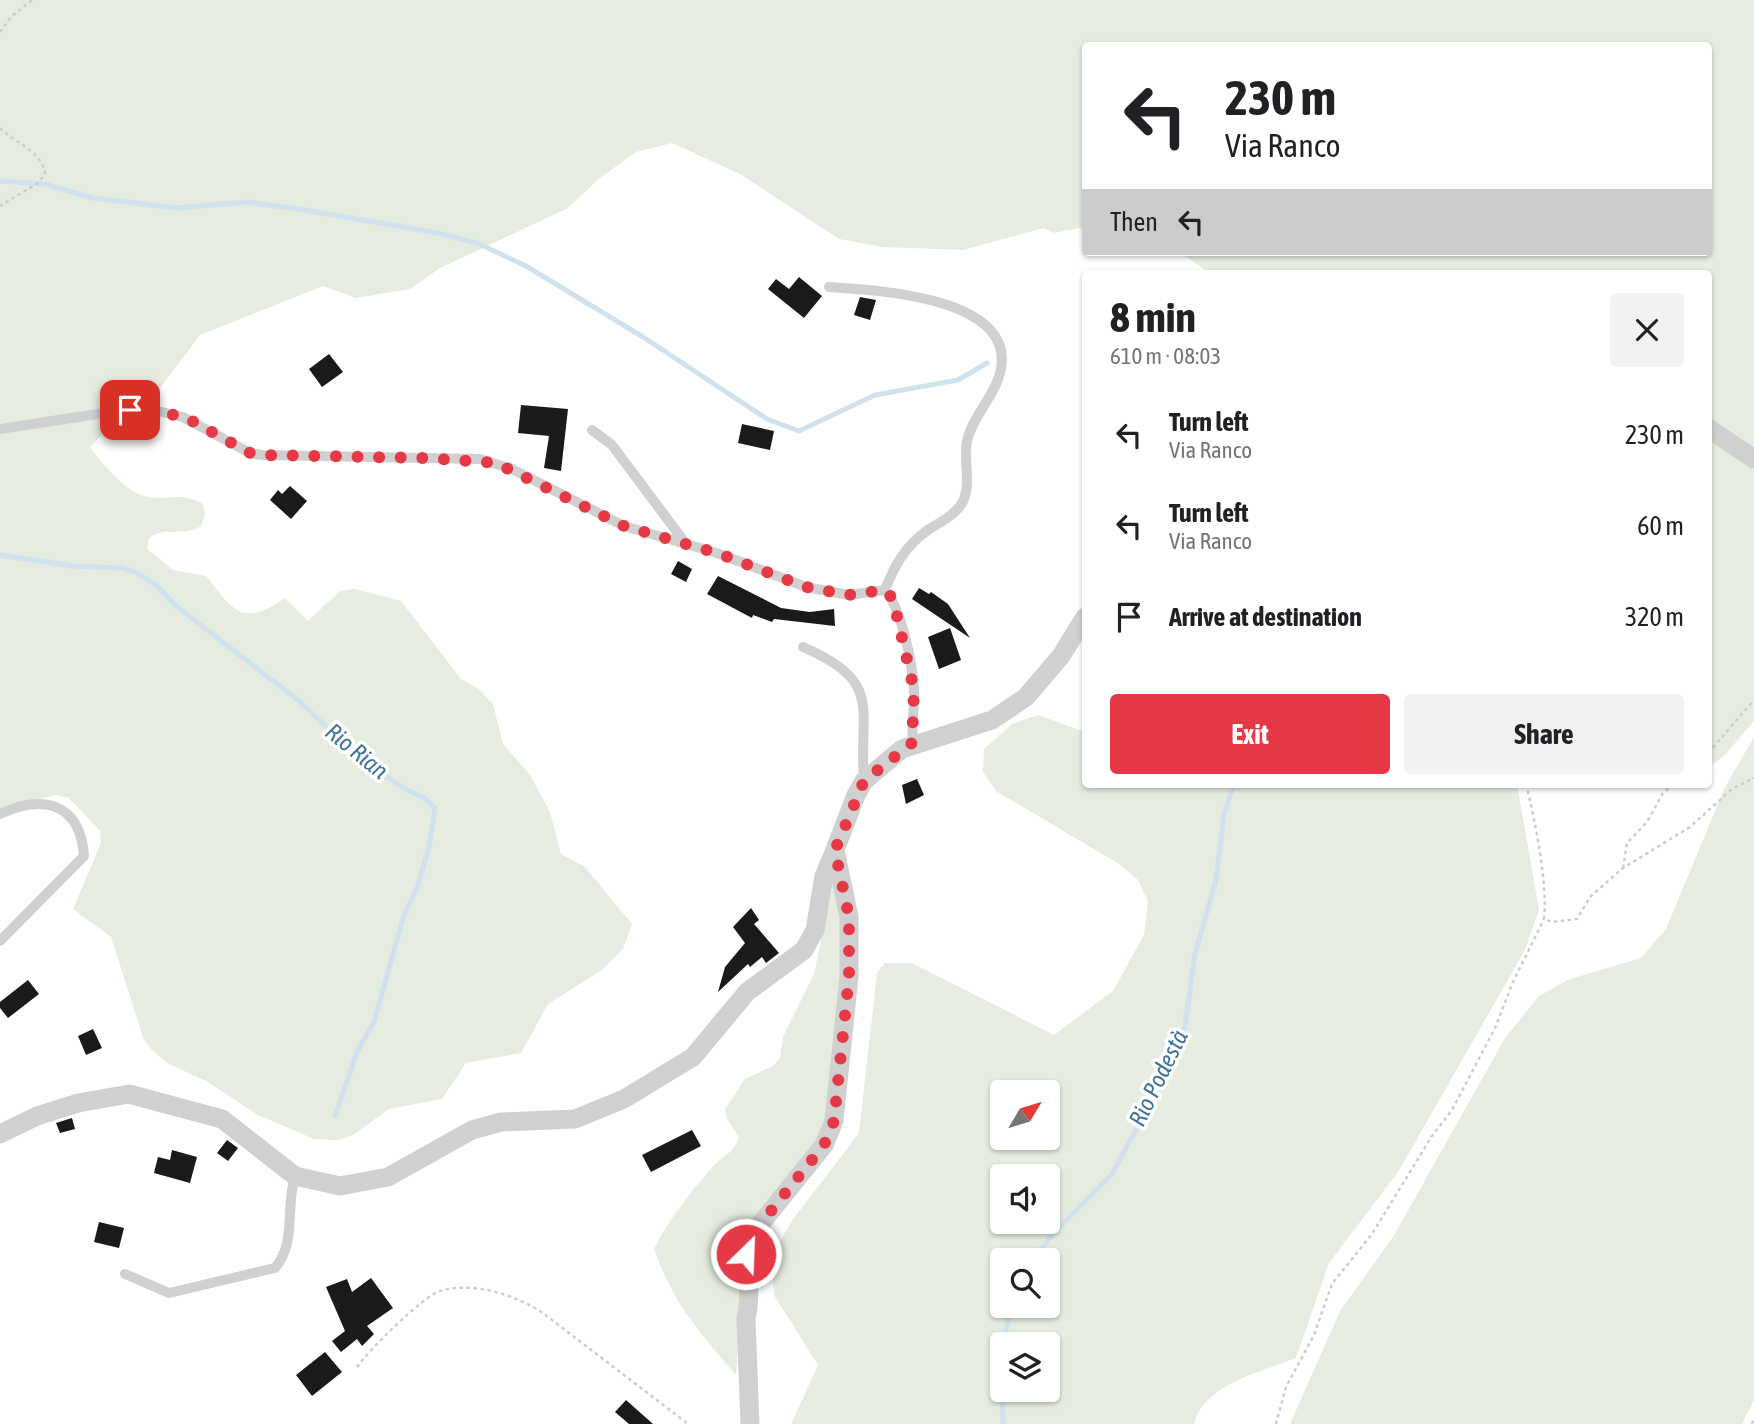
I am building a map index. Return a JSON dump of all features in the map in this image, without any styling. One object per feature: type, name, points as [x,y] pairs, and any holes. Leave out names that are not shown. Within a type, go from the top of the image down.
[{"type":"street","points":[[1712,431],[1754,459]]},
{"type":"street","points":[[0,1134],[37,1116],[78,1104],[129,1094],[222,1119],[295,1176],[340,1186],[388,1177],[472,1130],[501,1122],[575,1119],[624,1099],[693,1057],[747,992],[792,962],[804,950],[816,930],[824,876],[864,781],[912,743],[992,720],[1026,696],[1061,656],[1082,622]]},
{"type":"street","points":[[750,1424],[746,1319],[750,1302],[746,1254],[750,1237],[824,1145],[834,1121],[849,977],[849,917],[835,850]]},
{"type":"lane","points":[[829,287],[911,295],[946,305],[988,326],[1000,342],[1002,365],[999,382],[967,440],[964,500],[899,559],[885,590]]},
{"type":"lane","points":[[0,429],[139,410],[183,416],[250,453],[262,455],[480,460],[512,469],[624,526],[686,544],[817,590],[849,595],[885,590]]},
{"type":"lane","points":[[592,430],[612,444],[686,544]]},
{"type":"lane","points":[[885,590],[895,607],[911,667],[914,690],[912,743]]},
{"type":"lane","points":[[803,647],[839,664],[854,681],[864,700],[864,781]]},
{"type":"lane","points":[[0,814],[37,803],[59,807],[83,835],[84,856],[0,941]]},
{"type":"lane","points":[[125,1274],[169,1293],[275,1268],[286,1255],[289,1197],[295,1176]]},
{"type":"path","points":[[0,32],[11,17],[32,0]]},
{"type":"path","points":[[0,128],[30,150],[45,167],[45,174],[38,183],[0,206]]},
{"type":"path","points":[[1712,748],[1754,700]]},
{"type":"path","points":[[1544,919],[1552,922],[1577,919],[1590,897],[1623,868],[1690,827],[1732,789],[1754,778]]},
{"type":"path","points":[[1276,1424],[1286,1387],[1314,1335],[1332,1284],[1372,1234],[1422,1157],[1432,1136],[1452,1110],[1495,1028],[1513,982],[1544,919],[1546,901],[1542,889],[1536,823],[1528,788]]},
{"type":"path","points":[[1623,868],[1627,843],[1647,822],[1663,793],[1670,788]]},
{"type":"path","points":[[357,1367],[369,1350],[430,1296],[455,1289],[493,1292],[528,1303],[544,1313],[688,1424]]},
{"type":"path","points":[[1752,1424],[1754,1418]]},
{"type":"shaded area","points":[[0,0],[1754,0],[1754,721],[1725,755],[1712,765],[1712,270],[1206,270],[1185,256],[1712,256],[1712,42],[1082,42],[1082,228],[1053,233],[1044,228],[963,250],[882,247],[839,239],[740,174],[672,143],[636,152],[600,178],[568,208],[440,268],[410,289],[356,298],[323,286],[200,335],[145,408],[111,425],[90,447],[116,477],[132,490],[149,497],[182,497],[203,504],[205,515],[201,526],[188,531],[155,534],[149,538],[147,549],[173,570],[206,576],[232,606],[248,613],[258,612],[285,598],[308,621],[340,591],[355,589],[401,601],[461,679],[479,689],[493,704],[503,744],[530,775],[550,812],[561,854],[585,867],[632,924],[623,949],[602,970],[548,1004],[521,1053],[466,1063],[442,1099],[389,1109],[353,1135],[338,1140],[314,1139],[258,1115],[208,1082],[169,1064],[144,1040],[111,937],[73,909],[101,843],[100,831],[69,798],[56,795],[0,809]]},
{"type":"shaded area","points":[[1038,715],[1082,731],[1082,788],[1518,788],[1539,910],[1525,950],[1398,1172],[1329,1263],[1296,1358],[1251,1374],[1222,1389],[1200,1410],[1194,1424],[791,1424],[818,1365],[774,1295],[773,1283],[780,1242],[791,1222],[859,1133],[877,973],[885,963],[912,963],[1054,1035],[1113,991],[1144,935],[1148,901],[1138,880],[1119,864],[996,791],[983,772],[984,749],[1012,724]]},
{"type":"shaded area","points":[[1754,737],[1754,1400],[1742,1424],[1290,1424],[1340,1311],[1393,1237],[1505,1038],[1539,996],[1570,979],[1641,958],[1666,929],[1725,787]]},
{"type":"shaded area","points":[[834,878],[845,939],[832,1100],[821,1137],[746,1232],[736,1375],[688,1316],[670,1286],[654,1249],[687,1197],[737,1143],[739,1137],[727,1119],[725,1109],[745,1079],[773,1066],[780,1058],[783,1037],[814,974]]},
{"type":"building","points":[[799,277],[822,296],[804,318],[768,289],[776,279],[789,289]]},
{"type":"building","points":[[860,297],[876,300],[870,320],[854,315]]},
{"type":"building","points":[[329,354],[343,372],[322,387],[309,369]]},
{"type":"building","points":[[521,405],[568,409],[561,471],[544,468],[549,436],[518,433]]},
{"type":"building","points":[[742,424],[774,431],[770,450],[738,443]]},
{"type":"building","points":[[290,486],[307,501],[291,519],[270,500],[278,490],[282,494]]},
{"type":"building","points":[[678,561],[692,569],[686,582],[671,574]]},
{"type":"building","points":[[718,576],[781,608],[810,612],[834,609],[835,626],[774,619],[772,622],[753,615],[752,618],[707,594]]},
{"type":"building","points":[[919,588],[929,594],[931,592],[948,604],[970,638],[912,599]]},
{"type":"building","points":[[950,628],[961,660],[939,669],[928,637]]},
{"type":"building","points":[[917,779],[924,795],[906,804],[902,785]]},
{"type":"building","points":[[751,908],[759,920],[754,924],[779,953],[766,963],[762,957],[750,967],[748,964],[718,992],[725,967],[745,943],[733,927]]},
{"type":"building","points":[[28,980],[39,994],[8,1018],[0,1008],[0,1002]]},
{"type":"building","points":[[93,1029],[102,1048],[86,1055],[78,1036]]},
{"type":"building","points":[[72,1118],[75,1129],[60,1133],[56,1123]]},
{"type":"building","points":[[692,1130],[701,1146],[651,1172],[642,1155]]},
{"type":"building","points":[[227,1140],[238,1148],[228,1161],[217,1153]]},
{"type":"building","points":[[172,1150],[197,1157],[190,1183],[154,1173],[158,1157],[170,1160]]},
{"type":"building","points":[[99,1222],[124,1228],[119,1248],[94,1242]]},
{"type":"building","points":[[371,1278],[393,1308],[367,1326],[374,1334],[362,1346],[357,1339],[341,1352],[332,1341],[345,1331],[326,1287],[347,1279],[352,1292]]},
{"type":"building","points":[[325,1352],[342,1372],[312,1396],[296,1375]]},
{"type":"building","points":[[626,1400],[653,1424],[629,1424],[615,1412]]},
{"type":"waterway","points":[[0,181],[44,184],[93,198],[176,208],[246,202],[438,233],[477,243],[526,266],[643,337],[767,419],[799,431],[875,395],[958,380],[987,363]]},
{"type":"waterway","name":"Rio Rian","points":[[0,555],[73,566],[122,568],[138,573],[158,587],[176,606],[298,700],[362,760],[405,789],[425,798],[435,808],[429,847],[417,888],[404,915],[374,1022],[357,1052],[335,1116]]},
{"type":"waterway","name":"Rio Podestà","points":[[1042,1248],[1112,1174],[1148,1107],[1185,1026],[1195,954],[1216,880],[1224,814],[1233,788]]},
{"type":"waterway","name":"Rio Podestà","points":[[1003,1424],[1002,1346],[1009,1318]]},
{"type":"route","points":[[130,410],[158,411],[183,416],[250,453],[262,455],[425,458],[496,463],[624,526],[717,553],[806,587],[849,595],[885,590],[893,599],[911,667],[914,690],[912,743],[864,781],[835,850],[843,877],[849,917],[849,977],[834,1121],[824,1145],[750,1237],[746,1254]]}]
